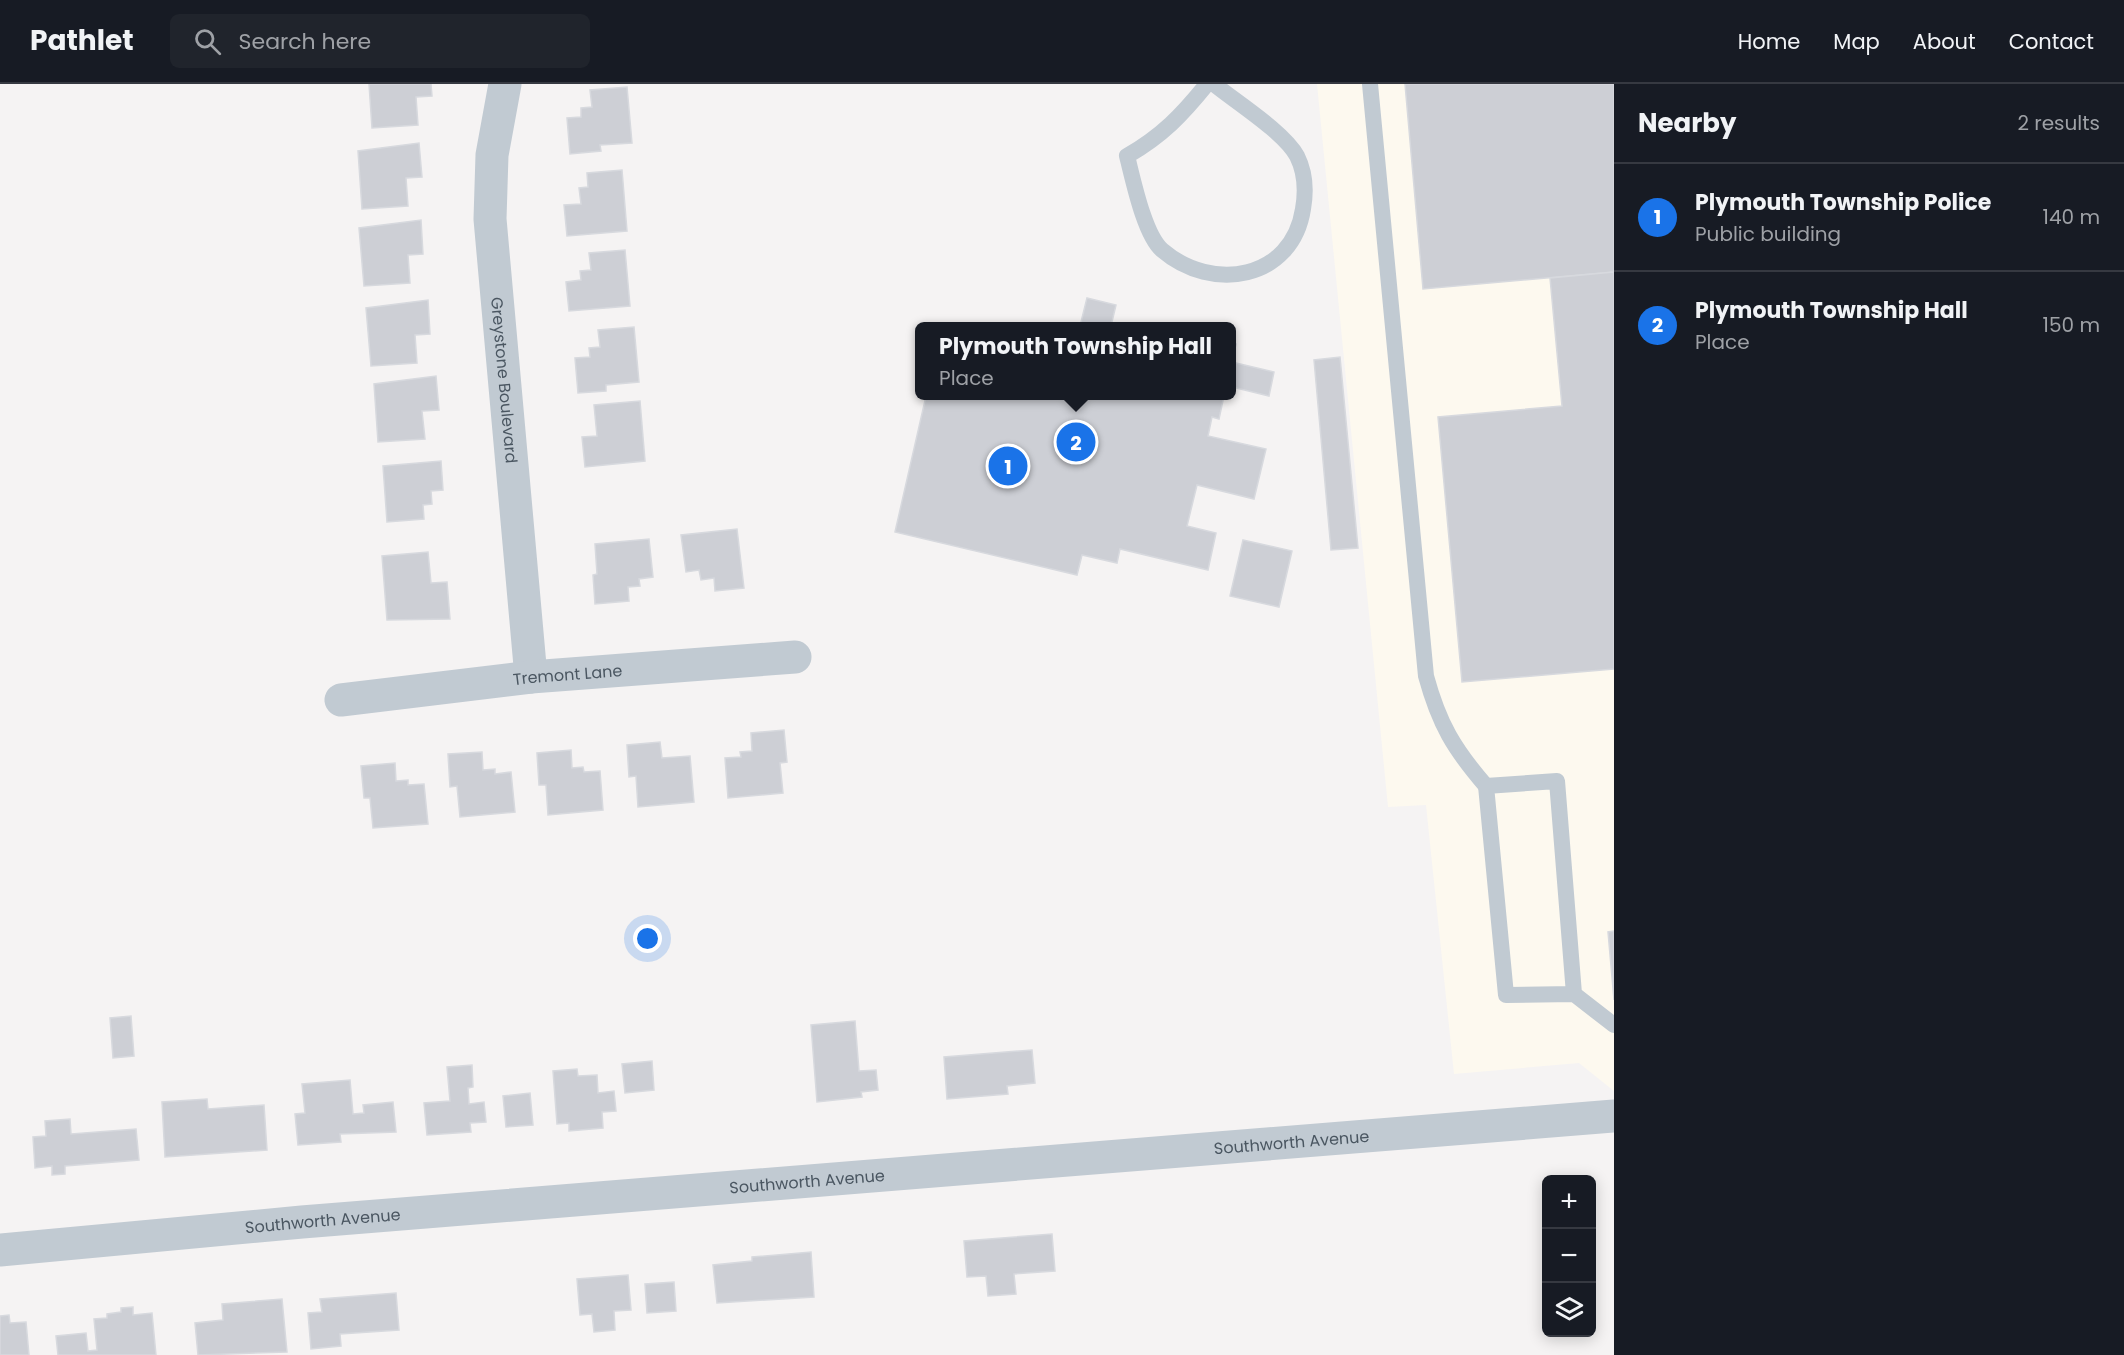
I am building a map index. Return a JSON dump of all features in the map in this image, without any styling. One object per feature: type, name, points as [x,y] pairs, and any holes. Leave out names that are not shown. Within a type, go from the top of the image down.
[{"type":"street","name":"Greystone Boulevard","points":[[505,84],[492,155],[489,219],[531,677]]},
{"type":"street","name":"Tremont Lane","points":[[340,700],[531,677],[795,657]]},
{"type":"street","name":"Southworth Avenue","points":[[0,1250],[314,1221],[1614,1116]]},
{"type":"lane","points":[[1207,84],[1184,112],[1155,140],[1127,156],[1145,220],[1160,249],[1195,270],[1236,275],[1260,270],[1281,256],[1300,227],[1306,192],[1296,155],[1271,128],[1214,84]]},
{"type":"lane","points":[[1370,84],[1426,676],[1435,710],[1458,753],[1486,786],[1506,995],[1574,994],[1614,1025]]},
{"type":"lane","points":[[1486,786],[1557,781],[1574,994]]},
{"type":"shaded area","points":[[1317,84],[1614,84],[1614,1091],[1579,1063],[1454,1074],[1426,805],[1388,807]]},
{"type":"building","points":[[369,84],[431,84],[432,96],[416,97],[418,125],[372,128]]},
{"type":"building","points":[[1405,84],[1614,84],[1614,272],[1423,289]]},
{"type":"building","points":[[627,87],[632,143],[600,145],[601,151],[570,154],[567,118],[581,117],[581,108],[592,107],[590,90]]},
{"type":"building","points":[[419,143],[422,177],[406,178],[408,206],[362,209],[358,151]]},
{"type":"building","points":[[622,170],[627,231],[567,236],[564,205],[581,204],[579,188],[588,187],[587,173]]},
{"type":"building","points":[[421,220],[423,254],[408,255],[410,283],[364,286],[359,228]]},
{"type":"building","points":[[625,250],[630,306],[569,311],[566,282],[581,280],[580,271],[591,270],[589,253]]},
{"type":"building","points":[[1614,272],[1614,669],[1462,682],[1438,417],[1562,406],[1550,278]]},
{"type":"building","points":[[1087,298],[1116,305],[1112,322],[1081,322]]},
{"type":"building","points":[[428,300],[430,334],[415,335],[417,363],[371,366],[366,308]]},
{"type":"building","points":[[634,327],[639,382],[606,385],[606,391],[578,393],[575,358],[590,357],[589,348],[600,347],[598,330]]},
{"type":"building","points":[[1340,357],[1358,548],[1331,550],[1314,360]]},
{"type":"building","points":[[1236,363],[1274,372],[1269,396],[1236,388]]},
{"type":"building","points":[[436,376],[439,410],[422,411],[425,439],[378,442],[374,384]]},
{"type":"building","points":[[925,400],[1223,400],[1219,419],[1212,417],[1208,436],[1266,449],[1254,499],[1197,485],[1187,526],[1216,533],[1208,570],[1120,549],[1117,563],[1082,555],[1077,575],[895,532]]},
{"type":"building","points":[[640,401],[645,461],[585,467],[582,437],[597,436],[594,405]]},
{"type":"building","points":[[441,461],[443,490],[431,491],[432,504],[423,505],[424,519],[387,522],[383,466]]},
{"type":"building","points":[[737,529],[744,588],[715,591],[714,578],[701,580],[699,570],[686,572],[681,535]]},
{"type":"building","points":[[649,539],[653,577],[639,579],[640,586],[628,587],[629,601],[595,604],[593,575],[597,574],[595,544]]},
{"type":"building","points":[[1243,540],[1292,551],[1279,607],[1230,596]]},
{"type":"building","points":[[428,552],[431,583],[447,582],[450,619],[387,620],[382,556]]},
{"type":"building","points":[[784,730],[787,762],[780,763],[783,793],[728,798],[725,758],[741,757],[740,752],[752,751],[751,733]]},
{"type":"building","points":[[660,742],[662,758],[690,756],[694,802],[638,807],[636,776],[629,777],[627,745]]},
{"type":"building","points":[[571,750],[572,768],[583,767],[584,772],[600,771],[603,810],[548,815],[546,785],[539,785],[537,753]]},
{"type":"building","points":[[482,752],[483,770],[495,769],[495,774],[511,772],[515,812],[460,817],[457,786],[450,787],[448,754]]},
{"type":"building","points":[[395,763],[396,781],[408,780],[408,785],[424,784],[428,824],[373,828],[370,798],[364,798],[361,766]]},
{"type":"building","points":[[1614,931],[1614,1000],[1608,932]]},
{"type":"building","points":[[131,1016],[134,1056],[113,1058],[110,1018]]},
{"type":"building","points":[[855,1021],[859,1071],[876,1070],[878,1090],[861,1092],[862,1097],[817,1102],[811,1025]]},
{"type":"building","points":[[1032,1050],[1035,1083],[1007,1086],[1008,1094],[947,1099],[944,1057]]},
{"type":"building","points":[[652,1061],[654,1090],[625,1093],[622,1064]]},
{"type":"building","points":[[472,1065],[473,1087],[468,1088],[469,1104],[484,1102],[486,1122],[470,1123],[471,1132],[427,1135],[424,1103],[450,1101],[447,1067]]},
{"type":"building","points":[[577,1069],[578,1076],[597,1075],[598,1093],[614,1091],[616,1111],[602,1112],[603,1128],[569,1131],[569,1123],[557,1124],[553,1071]]},
{"type":"building","points":[[350,1080],[353,1114],[364,1113],[363,1105],[393,1102],[396,1132],[340,1134],[341,1142],[298,1145],[295,1114],[305,1113],[302,1084]]},
{"type":"building","points":[[530,1093],[533,1125],[506,1127],[503,1096]]},
{"type":"building","points":[[207,1099],[208,1109],[264,1105],[267,1150],[165,1157],[162,1102]]},
{"type":"building","points":[[70,1119],[71,1134],[136,1129],[139,1160],[65,1166],[65,1174],[52,1175],[52,1166],[35,1168],[33,1137],[46,1136],[45,1121]]},
{"type":"building","points":[[1052,1234],[1055,1271],[1014,1274],[1016,1294],[988,1296],[986,1276],[967,1277],[964,1241]]},
{"type":"building","points":[[811,1252],[814,1297],[717,1303],[713,1265],[752,1261],[752,1257]]},
{"type":"building","points":[[628,1275],[631,1310],[614,1311],[615,1330],[594,1332],[592,1314],[580,1315],[577,1279]]},
{"type":"building","points":[[674,1282],[676,1311],[647,1313],[645,1284]]},
{"type":"building","points":[[396,1293],[399,1330],[340,1334],[341,1346],[311,1349],[308,1313],[322,1312],[320,1299]]},
{"type":"building","points":[[282,1299],[287,1352],[198,1355],[195,1323],[223,1320],[222,1304]]},
{"type":"building","points":[[133,1307],[133,1315],[152,1313],[156,1355],[58,1355],[56,1336],[86,1333],[88,1351],[97,1350],[94,1319],[107,1318],[107,1314],[121,1312],[121,1308]]},
{"type":"building","points":[[9,1315],[10,1323],[26,1322],[29,1355],[0,1355],[0,1316]]},
{"type":"place","name":"Plymouth Township Hall","points":[[1076,442]]},
{"type":"place","name":"Plymouth Township Police","points":[[1008,466]]}]
